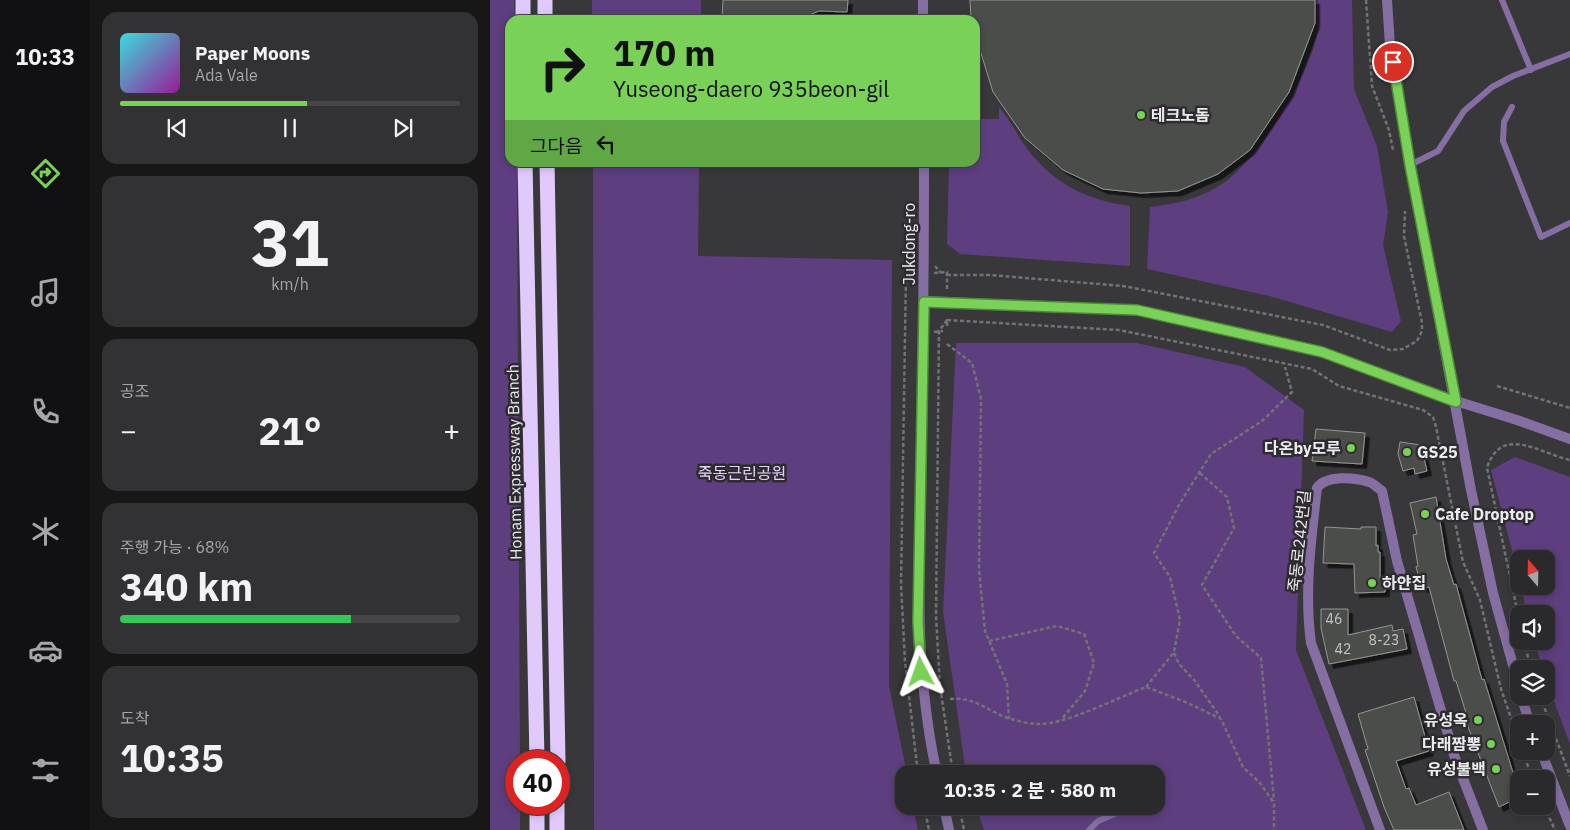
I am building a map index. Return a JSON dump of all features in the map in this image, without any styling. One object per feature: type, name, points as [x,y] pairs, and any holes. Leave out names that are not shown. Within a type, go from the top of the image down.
[{"type":"highway","points":[[523,0],[523,15]]},
{"type":"highway","points":[[545,0],[545,15]]},
{"type":"highway","name":"Honam Expressway Branch","points":[[525,167],[537,750]]},
{"type":"highway","points":[[547,167],[558,750]]},
{"type":"highway","points":[[537,815],[537,830]]},
{"type":"highway","points":[[557,815],[557,830]]},
{"type":"street","points":[[923,0],[923,15]]},
{"type":"street","points":[[1387,0],[1390,45],[1410,165],[1493,593],[1512,660]]},
{"type":"street","name":"Jukdong-ro","points":[[924,167],[924,302],[918,622],[930,743],[934,765]]},
{"type":"street","points":[[924,302],[1137,310],[1322,352],[1456,402],[1517,420],[1570,439]]},
{"type":"street","name":"죽동로242번길","points":[[1380,830],[1311,643],[1307,615],[1307,582],[1317,488],[1321,482],[1330,478],[1369,482],[1382,490],[1397,561],[1447,730],[1483,830]]},
{"type":"street","points":[[1544,760],[1570,826]]},
{"type":"street","points":[[946,815],[949,830]]},
{"type":"lane","points":[[1502,0],[1531,70]]},
{"type":"lane","points":[[1410,165],[1438,151],[1464,111],[1492,88],[1513,76],[1570,54]]},
{"type":"lane","points":[[1512,107],[1504,122],[1502,131],[1503,141],[1541,236],[1570,223]]},
{"type":"lane","points":[[1089,830],[1098,821],[1112,815]]},
{"type":"path","points":[[1366,0],[1372,86],[1390,130],[1395,156]]},
{"type":"path","points":[[947,274],[1123,286],[1322,326],[1390,350],[1403,349],[1417,341],[1422,331],[1404,236],[1406,209]]},
{"type":"path","points":[[906,274],[906,333]]},
{"type":"path","points":[[947,320],[947,326]]},
{"type":"path","points":[[947,320],[941,331],[936,616],[940,686],[952,765]]},
{"type":"path","points":[[947,320],[1119,330],[1312,369],[1339,386],[1423,410],[1433,417],[1463,562],[1480,600],[1501,689],[1510,715]]},
{"type":"path","points":[[947,344],[972,363],[981,399],[979,570],[985,631],[1008,684],[1009,719]]},
{"type":"path","points":[[950,699],[964,698],[980,703],[1009,719],[1037,724],[1060,722],[1146,687],[1174,652],[1180,620],[1170,577],[1154,552],[1180,503],[1211,454],[1262,422],[1292,392],[1285,367]]},
{"type":"path","points":[[1497,386],[1570,408]]},
{"type":"path","points":[[1516,605],[1487,468],[1490,458],[1498,449],[1509,444],[1519,443],[1570,460]]},
{"type":"path","points":[[1199,473],[1227,496],[1234,528],[1202,585],[1236,636],[1261,658],[1274,802],[1274,830]]},
{"type":"path","points":[[989,641],[1057,626],[1084,634],[1094,662],[1085,691],[1060,722]]},
{"type":"path","points":[[1174,652],[1179,664],[1195,681],[1221,719],[1243,767],[1260,783],[1274,802]]},
{"type":"path","points":[[1146,687],[1188,703],[1221,719]]},
{"type":"path","points":[[1543,705],[1570,776]]},
{"type":"path","points":[[926,815],[929,830]]},
{"type":"path","points":[[961,815],[964,830]]},
{"type":"path","points":[[1548,815],[1554,830]]},
{"type":"green space","points":[[490,0],[514,0],[515,15],[505,15],[505,167],[517,167],[520,750],[505,750],[505,815],[520,815],[520,830],[490,830]]},
{"type":"green space","points":[[592,0],[701,0],[701,15],[592,15]]},
{"type":"green space","points":[[1318,0],[1352,0],[1354,89],[1377,146],[1388,212],[1383,245],[1401,321],[1392,332],[1273,297],[1147,269],[1150,207],[1180,202],[1216,188],[1225,182],[1252,155],[1280,116],[1303,74],[1316,38]]},
{"type":"green space","points":[[999,107],[1034,157],[1070,187],[1098,199],[1130,206],[1130,266],[960,254],[947,244],[949,167],[980,167],[980,119],[999,119]]},
{"type":"green space","name":"죽동근린공원","points":[[593,167],[699,167],[698,256],[892,260],[889,686],[905,765],[895,765],[895,815],[915,815],[918,830],[594,830]]},
{"type":"green space","points":[[956,343],[1137,343],[1245,367],[1304,410],[1296,650],[1366,830],[984,830],[979,815],[1165,815],[1165,765],[965,765],[943,612]]},
{"type":"green space","points":[[1515,457],[1570,477],[1570,744],[1555,704],[1555,660],[1540,660],[1537,650],[1555,650],[1555,605],[1525,605],[1523,595],[1555,595],[1555,550],[1512,550],[1491,470]]},
{"type":"building","points":[[723,0],[848,0],[847,12],[819,11],[809,15],[722,15]]},
{"type":"building","name":"테크노돔","points":[[970,0],[1315,0],[1315,23],[1289,92],[1250,150],[1218,174],[1178,191],[1141,193],[1103,189],[1063,170],[1025,138],[993,92],[980,50],[980,15],[971,15]]},
{"type":"building","points":[[1316,429],[1365,433],[1362,464],[1312,461]]},
{"type":"building","points":[[1400,442],[1421,445],[1427,471],[1415,474],[1414,468],[1403,471],[1398,454]]},
{"type":"building","points":[[1436,497],[1446,559],[1454,585],[1456,584],[1482,680],[1484,679],[1512,770],[1510,770],[1510,802],[1499,807],[1463,714],[1466,713],[1456,681],[1454,681],[1429,587],[1422,588],[1416,567],[1418,566],[1413,535],[1417,534],[1410,503]]},
{"type":"building","points":[[1325,527],[1361,529],[1361,527],[1376,527],[1376,546],[1378,545],[1378,552],[1380,552],[1380,578],[1385,578],[1385,592],[1355,593],[1354,564],[1323,563]]},
{"type":"building","points":[[1321,609],[1348,609],[1348,635],[1392,625],[1393,631],[1403,629],[1407,649],[1329,664],[1321,628]]},
{"type":"building","points":[[1414,697],[1429,751],[1396,761],[1406,789],[1409,788],[1416,805],[1449,792],[1464,830],[1394,830],[1384,807],[1365,750],[1368,749],[1358,714]]},
{"type":"place","name":"테크노돔","points":[[1141,115]]},
{"type":"place","name":"다온by모루","points":[[1351,448]]},
{"type":"place","name":"GS25","points":[[1407,452]]},
{"type":"place","name":"Cafe Droptop","points":[[1425,514]]},
{"type":"place","name":"하얀집","points":[[1372,583]]},
{"type":"place","name":"유성옥","points":[[1478,720]]},
{"type":"place","name":"다래짬뽕","points":[[1491,744]]},
{"type":"place","name":"유성불백","points":[[1496,769]]},
{"type":"route","points":[[921,672],[918,622],[924,302],[1137,310],[1322,352],[1456,402],[1410,165],[1393,62]]}]
